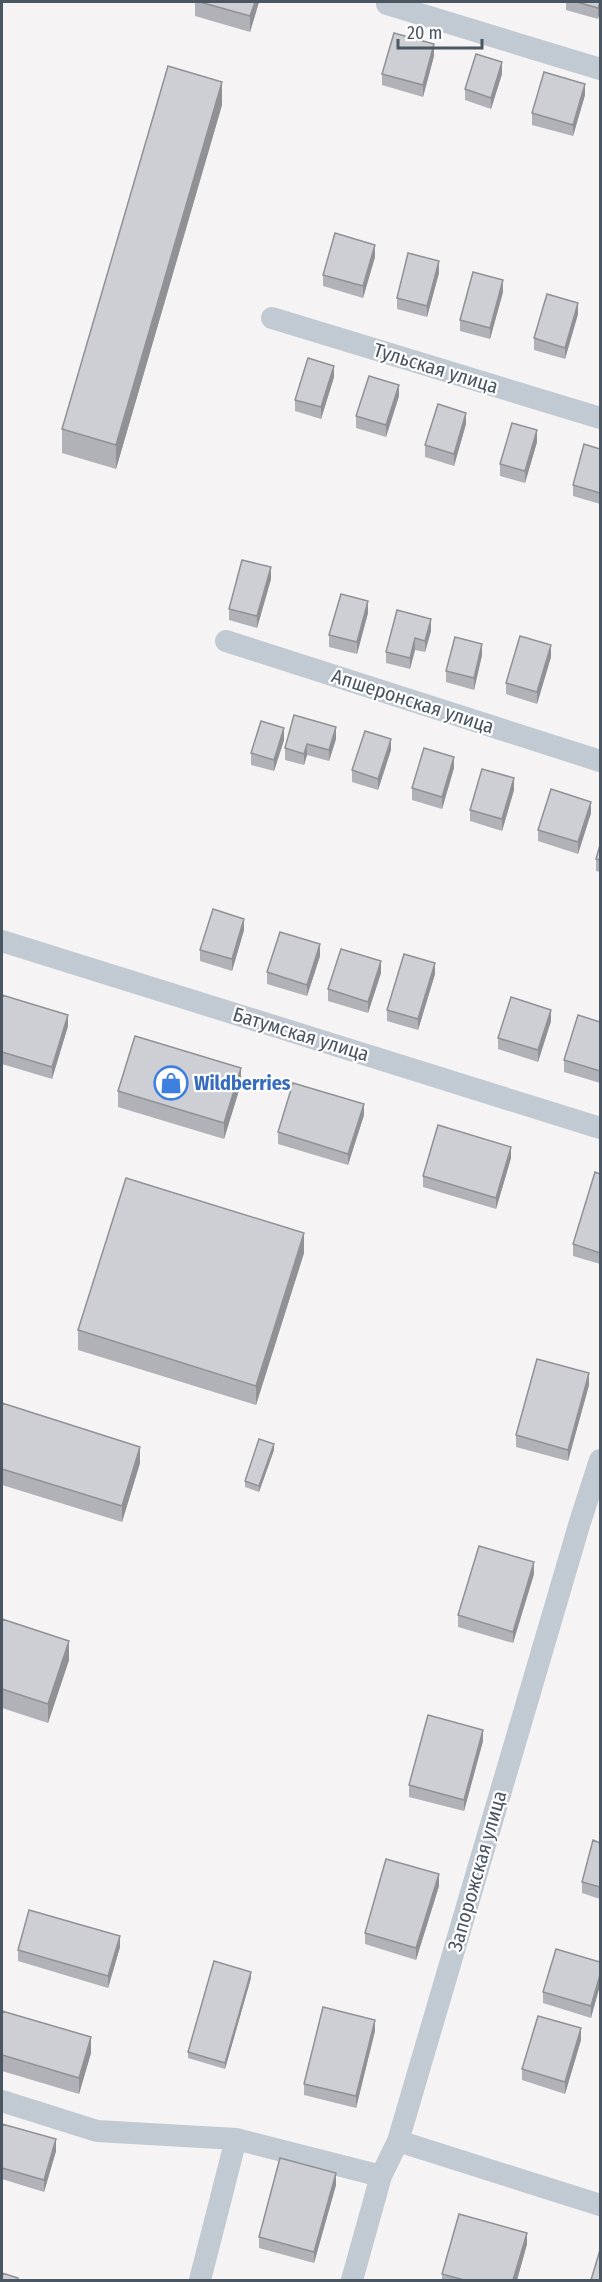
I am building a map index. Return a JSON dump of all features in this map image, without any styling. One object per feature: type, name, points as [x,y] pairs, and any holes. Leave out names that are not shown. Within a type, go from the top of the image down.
[{"type":"street","points":[[387,4],[600,69]]},
{"type":"street","name":"Тульская улица","points":[[272,318],[600,418]]},
{"type":"street","name":"Апшеронская улица","points":[[226,640],[600,761]]},
{"type":"street","name":"Батумская улица","points":[[2,941],[600,1128]]},
{"type":"street","name":"Запорожская улица","points":[[352,2280],[381,2176],[398,2141],[600,1460]]},
{"type":"street","points":[[2,2101],[98,2131],[236,2139],[381,2176]]},
{"type":"street","points":[[200,2280],[236,2139]]},
{"type":"street","points":[[398,2141],[600,2205]]},
{"type":"building","points":[[200,2],[255,2],[250,16]]},
{"type":"building","points":[[577,2],[600,2],[598,8]]},
{"type":"building","points":[[394,33],[434,44],[423,85],[382,74]]},
{"type":"building","points":[[476,54],[502,62],[491,98],[465,89]]},
{"type":"building","points":[[168,66],[222,82],[116,445],[62,429]]},
{"type":"building","points":[[544,72],[585,84],[573,125],[532,113]]},
{"type":"building","points":[[335,233],[375,245],[363,286],[323,275]]},
{"type":"building","points":[[408,253],[439,261],[427,306],[397,298]]},
{"type":"building","points":[[473,272],[503,280],[490,328],[460,320]]},
{"type":"building","points":[[547,294],[578,303],[565,348],[534,338]]},
{"type":"building","points":[[308,358],[334,366],[321,407],[295,400]]},
{"type":"building","points":[[369,376],[399,385],[386,425],[356,416]]},
{"type":"building","points":[[438,404],[466,413],[454,454],[425,445]]},
{"type":"building","points":[[512,423],[537,430],[525,471],[500,464]]},
{"type":"building","points":[[584,444],[600,449],[600,493],[573,485]]},
{"type":"building","points":[[242,560],[271,567],[257,616],[229,609]]},
{"type":"building","points":[[341,594],[368,601],[357,642],[329,635]]},
{"type":"building","points":[[397,610],[431,619],[425,641],[415,638],[410,658],[386,652]]},
{"type":"building","points":[[520,636],[551,645],[537,692],[506,683]]},
{"type":"building","points":[[455,637],[482,644],[474,678],[446,671]]},
{"type":"building","points":[[294,715],[336,727],[329,750],[307,744],[304,754],[285,748]]},
{"type":"building","points":[[261,721],[284,728],[274,760],[251,753]]},
{"type":"building","points":[[365,731],[391,739],[378,779],[352,770]]},
{"type":"building","points":[[424,748],[454,757],[442,797],[412,788]]},
{"type":"building","points":[[482,769],[514,778],[502,819],[470,810]]},
{"type":"building","points":[[551,789],[591,802],[578,842],[538,830]]},
{"type":"building","points":[[600,845],[600,860],[596,859]]},
{"type":"building","points":[[213,909],[244,919],[232,959],[200,950]]},
{"type":"building","points":[[280,932],[320,944],[307,985],[267,972]]},
{"type":"building","points":[[341,949],[381,961],[368,1002],[328,989]]},
{"type":"building","points":[[404,954],[435,963],[418,1019],[387,1010]]},
{"type":"building","points":[[2,995],[68,1015],[52,1067],[2,1052]]},
{"type":"building","points":[[511,997],[551,1010],[538,1050],[498,1038]]},
{"type":"building","points":[[578,1015],[600,1022],[600,1071],[564,1060]]},
{"type":"building","points":[[135,1036],[241,1068],[224,1123],[118,1091]]},
{"type":"building","points":[[293,1083],[364,1104],[348,1154],[278,1132]]},
{"type":"building","points":[[438,1125],[511,1147],[496,1198],[423,1176]]},
{"type":"building","points":[[595,1172],[600,1174],[600,1253],[573,1244]]},
{"type":"building","points":[[126,1178],[304,1233],[256,1386],[78,1330]]},
{"type":"building","points":[[537,1359],[589,1373],[568,1450],[516,1435]]},
{"type":"building","points":[[2,1403],[140,1447],[122,1506],[2,1469]]},
{"type":"building","points":[[259,1439],[274,1444],[259,1486],[245,1481]]},
{"type":"building","points":[[479,1546],[534,1562],[513,1632],[458,1615]]},
{"type":"building","points":[[2,1619],[69,1641],[48,1704],[2,1689]]},
{"type":"building","points":[[428,1715],[483,1730],[464,1800],[409,1785]]},
{"type":"building","points":[[593,1840],[600,1843],[600,1887],[582,1882]]},
{"type":"building","points":[[386,1859],[439,1874],[416,1948],[365,1933]]},
{"type":"building","points":[[29,1910],[120,1936],[108,1976],[18,1950]]},
{"type":"building","points":[[556,1949],[600,1962],[600,1975],[591,2006],[543,1992]]},
{"type":"building","points":[[214,1961],[251,1972],[225,2063],[188,2052]]},
{"type":"building","points":[[323,2007],[375,2020],[356,2096],[304,2084]]},
{"type":"building","points":[[2,2011],[91,2037],[79,2078],[2,2055]]},
{"type":"building","points":[[538,2016],[581,2028],[565,2082],[522,2069]]},
{"type":"building","points":[[2,2124],[56,2139],[44,2180],[2,2168]]},
{"type":"building","points":[[280,2158],[336,2173],[314,2252],[259,2237]]},
{"type":"building","points":[[459,2214],[527,2233],[513,2280],[464,2280],[442,2274]]},
{"type":"building","points":[[600,2250],[600,2280],[591,2280]]},
{"type":"building","points":[[2,2273],[18,2278],[17,2280],[2,2280]]},
{"type":"place","name":"Wildberries","points":[[171,1083]]}]
